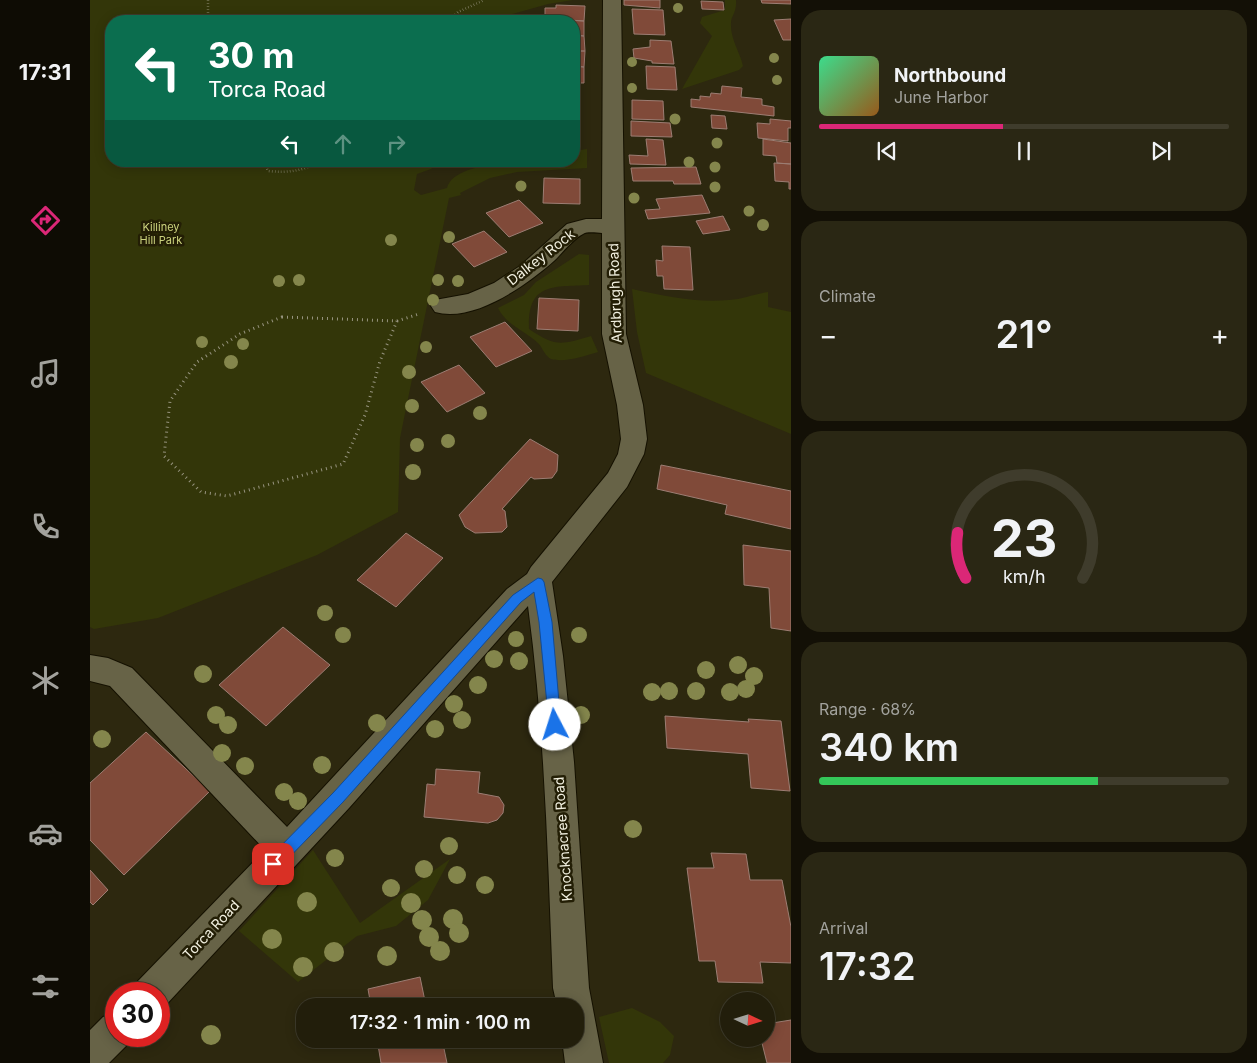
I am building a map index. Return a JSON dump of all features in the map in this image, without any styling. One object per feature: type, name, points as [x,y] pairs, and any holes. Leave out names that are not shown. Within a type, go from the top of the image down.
[{"type":"street","name":"Ardbrugh Road","points":[[538,582],[546,568],[618,480],[626,467],[634,446],[630,405],[614,334],[612,0]]},
{"type":"street","name":"Dalkey Rock","points":[[443,306],[472,302],[500,290],[521,276],[575,229],[586,226],[613,226]]},
{"type":"street","name":"Torca Road","points":[[162,982],[338,797],[517,598],[538,582]]},
{"type":"street","name":"Knocknacree Road","points":[[538,582],[546,622],[562,801],[571,988],[573,998]]},
{"type":"street","points":[[90,668],[108,671],[121,677],[286,850]]},
{"type":"street","points":[[90,1056],[105,1041]]},
{"type":"street","name":"Knocknacree Road","points":[[582,1048],[584,1063]]},
{"type":"path","points":[[208,0],[208,15]]},
{"type":"path","points":[[455,15],[484,0]]},
{"type":"path","points":[[266,167],[268,171],[285,174],[309,167]]},
{"type":"path","points":[[397,322],[380,362],[365,415],[342,464],[227,496],[201,492],[164,456],[170,401],[197,362],[240,334],[282,317],[397,322],[443,306]]},
{"type":"green space","name":"Killiney Hill Park","points":[[90,0],[573,0],[548,4],[509,15],[105,15],[105,167],[433,167],[417,174],[414,190],[421,195],[447,188],[454,178],[467,171],[481,167],[580,167],[580,150],[587,149],[587,168],[517,172],[490,178],[460,193],[461,195],[449,198],[400,438],[398,512],[317,555],[158,618],[94,629],[90,627]]},
{"type":"green space","points":[[725,0],[736,0],[736,8],[731,20],[731,29],[743,66],[739,70],[682,89],[712,36],[700,23],[702,17],[725,10]]},
{"type":"green space","points":[[579,254],[589,255],[589,285],[554,287],[538,295],[533,303],[530,314],[529,329],[546,339],[559,343],[591,336],[598,352],[568,360],[551,359],[534,339],[506,319],[498,308],[524,295],[536,282]]},
{"type":"green space","points":[[632,289],[704,301],[734,299],[768,292],[768,307],[791,312],[791,434],[646,373],[637,332]]},
{"type":"green space","points":[[313,850],[360,923],[450,859],[428,900],[396,926],[357,936],[298,982],[239,931]]},
{"type":"green space","points":[[632,1008],[660,1022],[674,1036],[670,1055],[663,1063],[609,1063],[599,1017]]},
{"type":"building","points":[[624,0],[660,0],[660,8],[624,5]]},
{"type":"building","points":[[761,0],[791,0],[791,4],[762,3]]},
{"type":"building","points":[[701,1],[723,2],[724,10],[702,9]]},
{"type":"building","points":[[556,5],[585,6],[584,21],[580,21],[580,15],[545,15],[545,8],[556,8]]},
{"type":"building","points":[[632,9],[663,10],[665,35],[634,34]]},
{"type":"building","points":[[791,19],[791,40],[783,40],[774,20]]},
{"type":"building","points":[[580,21],[584,21],[584,36],[580,36]]},
{"type":"building","points":[[580,36],[584,36],[585,51],[580,51]]},
{"type":"building","points":[[650,40],[671,41],[674,64],[652,63],[652,61],[634,58],[633,49],[650,47]]},
{"type":"building","points":[[580,51],[585,51],[584,67],[580,67]]},
{"type":"building","points":[[646,66],[675,67],[677,90],[647,89]]},
{"type":"building","points":[[580,67],[584,67],[584,83],[580,83]]},
{"type":"building","points":[[722,86],[742,88],[741,97],[762,99],[762,105],[774,107],[774,116],[691,107],[691,99],[700,100],[700,96],[710,97],[711,93],[721,94]]},
{"type":"building","points":[[632,100],[663,101],[664,120],[632,119]]},
{"type":"building","points":[[711,115],[725,116],[727,129],[712,128]]},
{"type":"building","points":[[770,119],[791,121],[791,128],[788,128],[788,141],[758,138],[757,123],[770,124]]},
{"type":"building","points":[[631,121],[670,123],[672,137],[631,136]]},
{"type":"building","points":[[646,139],[663,140],[666,165],[630,164],[629,155],[648,156]]},
{"type":"building","points":[[763,139],[791,143],[791,164],[777,163],[776,156],[763,155]]},
{"type":"building","points":[[774,163],[791,164],[791,189],[789,189],[789,182],[775,181]]},
{"type":"building","points":[[696,167],[701,184],[674,184],[673,181],[633,181],[631,168]]},
{"type":"building","points":[[544,178],[580,179],[580,204],[543,203]]},
{"type":"building","points":[[702,195],[710,213],[648,219],[645,210],[660,209],[656,199]]},
{"type":"building","points":[[519,200],[543,223],[509,237],[486,213]]},
{"type":"building","points":[[723,216],[730,230],[703,234],[696,221]]},
{"type":"building","points":[[484,231],[507,252],[474,267],[452,244]]},
{"type":"building","points":[[662,246],[690,247],[693,290],[664,289],[663,276],[657,276],[656,260],[663,261]]},
{"type":"building","points":[[539,298],[579,300],[578,331],[537,329]]},
{"type":"building","points":[[505,322],[532,351],[496,367],[470,337]]},
{"type":"building","points":[[459,365],[485,393],[447,412],[421,382]]},
{"type":"building","points":[[530,439],[558,455],[557,471],[552,478],[534,479],[531,477],[502,509],[505,511],[507,527],[502,532],[475,533],[465,527],[459,515]]},
{"type":"building","points":[[661,465],[791,491],[791,529],[725,514],[727,505],[657,489]]},
{"type":"building","points":[[406,533],[443,558],[396,607],[357,580]]},
{"type":"building","points":[[743,545],[791,551],[791,631],[771,628],[769,588],[744,585]]},
{"type":"building","points":[[283,627],[330,665],[266,726],[219,685]]},
{"type":"building","points":[[665,716],[749,722],[748,719],[781,721],[790,791],[751,788],[748,754],[667,748]]},
{"type":"building","points":[[146,732],[210,791],[124,875],[90,840],[90,783]]},
{"type":"building","points":[[436,769],[480,772],[478,793],[499,797],[504,805],[503,813],[497,820],[488,823],[424,817],[427,784],[435,785]]},
{"type":"building","points":[[711,853],[746,854],[750,880],[782,880],[791,927],[791,963],[760,962],[763,983],[718,982],[715,961],[699,961],[687,868],[714,868]]},
{"type":"building","points":[[90,870],[108,890],[93,905],[90,902]]},
{"type":"building","points":[[420,977],[424,998],[370,998],[368,989]]},
{"type":"building","points":[[791,1020],[791,1063],[767,1063],[763,1048],[775,1048],[775,1023]]},
{"type":"building","points":[[378,1048],[444,1048],[447,1063],[381,1063]]},
{"type":"route","points":[[273,864],[338,797],[517,598],[538,582],[546,622],[555,725]]}]
